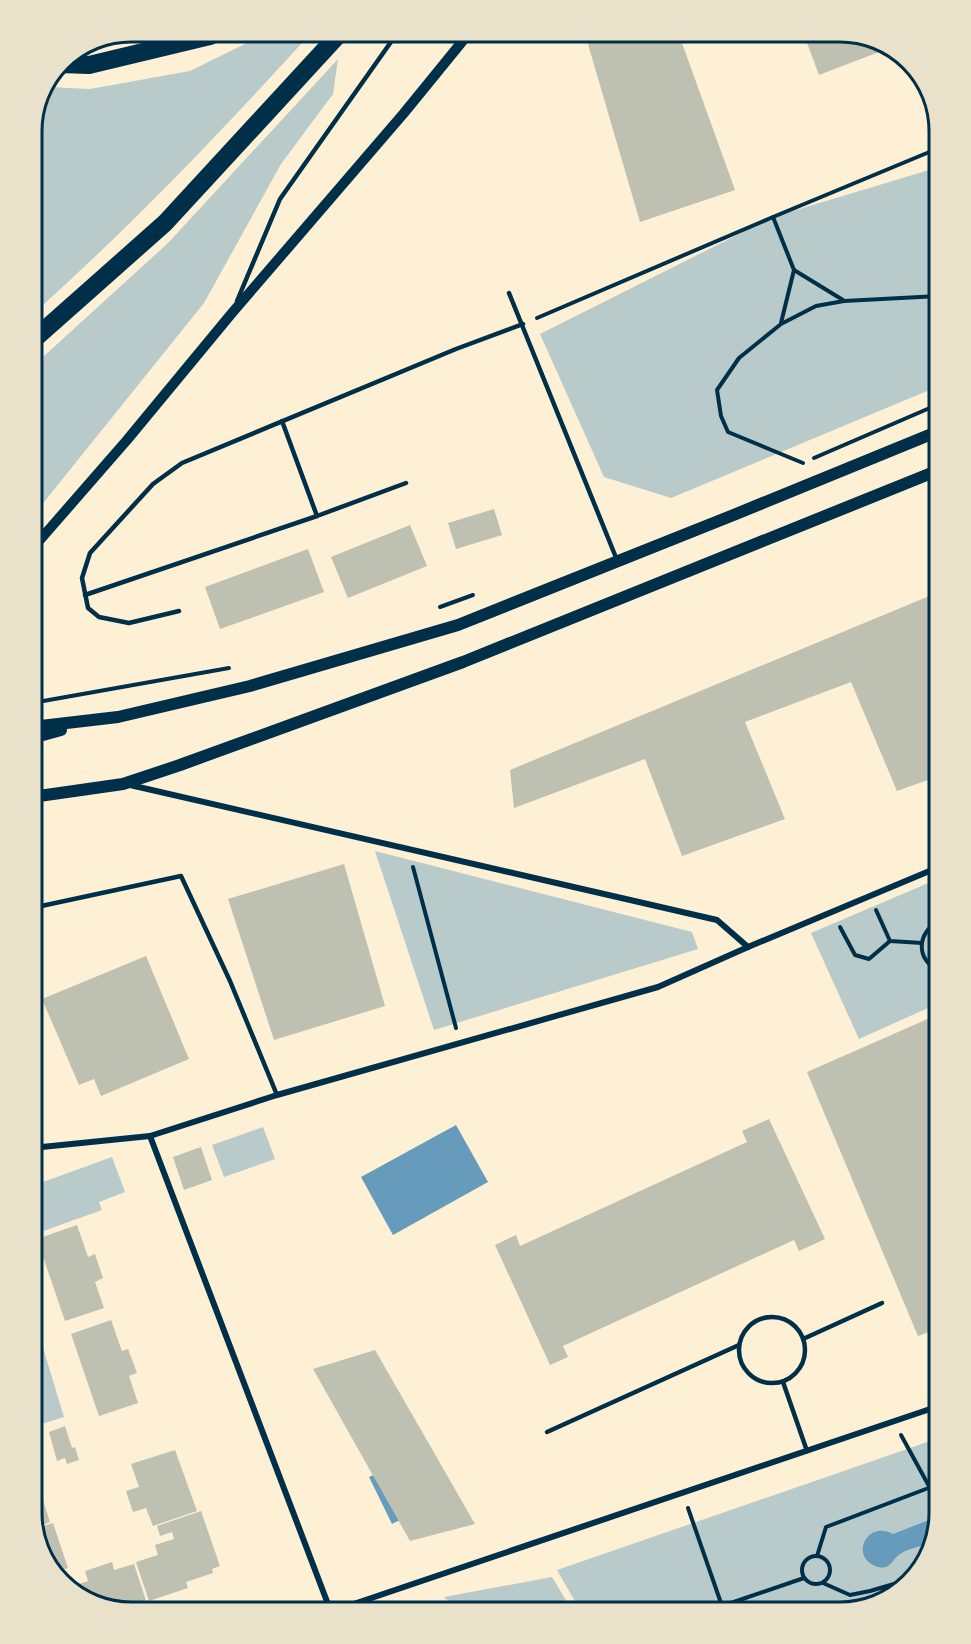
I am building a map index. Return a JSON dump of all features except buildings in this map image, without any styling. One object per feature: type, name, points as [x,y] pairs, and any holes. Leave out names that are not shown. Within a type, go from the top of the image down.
[{"type":"highway","points":[[72,64],[89,65],[185,42]]},
{"type":"highway","points":[[42,332],[165,223],[332,42]]},
{"type":"main road","points":[[42,736],[250,686],[458,625],[929,435]]},
{"type":"main road","points":[[42,796],[123,784],[191,761],[463,662],[929,474]]},
{"type":"main road","points":[[42,726],[118,717]]},
{"type":"street","points":[[42,538],[127,440],[462,42]]},
{"type":"street","points":[[123,784],[717,921],[748,947]]},
{"type":"street","points":[[42,1147],[150,1136],[277,1095],[658,987],[929,871]]},
{"type":"street","points":[[150,1136],[326,1602]]},
{"type":"street","points":[[360,1602],[929,1410]]},
{"type":"lane","points":[[232,313],[280,199],[391,42]]},
{"type":"lane","points":[[509,293],[617,560]]},
{"type":"lane","points":[[179,611],[129,622],[119,621],[99,617],[88,608],[85,596],[82,578],[90,553],[153,484],[182,463],[456,349],[523,324]]},
{"type":"lane","points":[[282,421],[317,516]]},
{"type":"lane","points":[[85,596],[406,483]]},
{"type":"lane","points":[[42,906],[181,876],[230,981],[277,1095]]},
{"type":"lane","points":[[803,1339],[882,1303]]},
{"type":"lane","points":[[770,1317],[790,1322],[798,1329],[806,1349],[800,1369],[783,1382],[771,1384],[750,1376],[739,1357],[739,1345],[742,1335],[749,1326],[759,1319],[770,1317]]},
{"type":"lane","points":[[547,1432],[739,1345]]},
{"type":"lane","points":[[783,1382],[807,1451]]},
{"type":"path","points":[[523,324],[929,152]]},
{"type":"path","points":[[773,217],[794,270],[781,324]]},
{"type":"path","points":[[794,270],[844,301]]},
{"type":"path","points":[[803,463],[728,432],[721,416],[717,390],[739,358],[781,324],[816,306],[844,301],[929,297]]},
{"type":"path","points":[[792,467],[929,408]]},
{"type":"path","points":[[431,610],[476,594]]},
{"type":"path","points":[[42,701],[238,666]]},
{"type":"path","points":[[408,849],[460,1043]]},
{"type":"path","points":[[870,896],[890,941]]},
{"type":"path","points":[[833,912],[855,955],[869,959],[890,941],[922,943]]},
{"type":"path","points":[[929,928],[922,943],[922,951],[929,965]]},
{"type":"path","points":[[894,1422],[929,1486]]},
{"type":"path","points":[[817,1556],[826,1527],[929,1488]]},
{"type":"path","points":[[683,1493],[721,1602]]},
{"type":"path","points":[[817,1556],[825,1560],[829,1567],[828,1576],[823,1582],[814,1584],[804,1578],[802,1565],[808,1558],[817,1556]]},
{"type":"path","points":[[734,1602],[804,1578]]},
{"type":"path","points":[[823,1582],[850,1595],[894,1584]]},
{"type":"shaded area","points":[[249,42],[303,42],[176,177],[42,306],[42,125],[45,108],[54,87],[90,89],[190,71]]},
{"type":"shaded area","points":[[338,59],[333,94],[281,164],[204,303],[42,505],[42,358],[168,243]]},
{"type":"shaded area","points":[[929,170],[929,390],[671,498],[604,477],[540,334],[773,217]]},
{"type":"shaded area","points":[[375,851],[692,932],[698,949],[434,1030]]},
{"type":"shaded area","points":[[929,883],[929,1008],[859,1039],[811,933]]},
{"type":"shaded area","points":[[263,1127],[275,1159],[224,1177],[212,1145]]},
{"type":"shaded area","points":[[112,1157],[125,1192],[99,1202],[102,1210],[42,1231],[42,1182]]},
{"type":"shaded area","points":[[42,1345],[64,1417],[42,1424]]},
{"type":"shaded area","points":[[929,1441],[929,1513],[922,1547],[911,1567],[894,1584],[880,1593],[863,1599],[840,1602],[575,1602],[557,1570]]},
{"type":"shaded area","points":[[552,1577],[567,1602],[449,1602],[444,1597]]},
{"type":"water","points":[[456,1125],[488,1182],[393,1235],[361,1177]]},
{"type":"water","points":[[388,1469],[412,1514],[392,1524],[369,1477]]},
{"type":"water","points":[[928,1520],[923,1546],[903,1552],[887,1567],[873,1565],[863,1554],[865,1540],[876,1531],[893,1534]]}]
